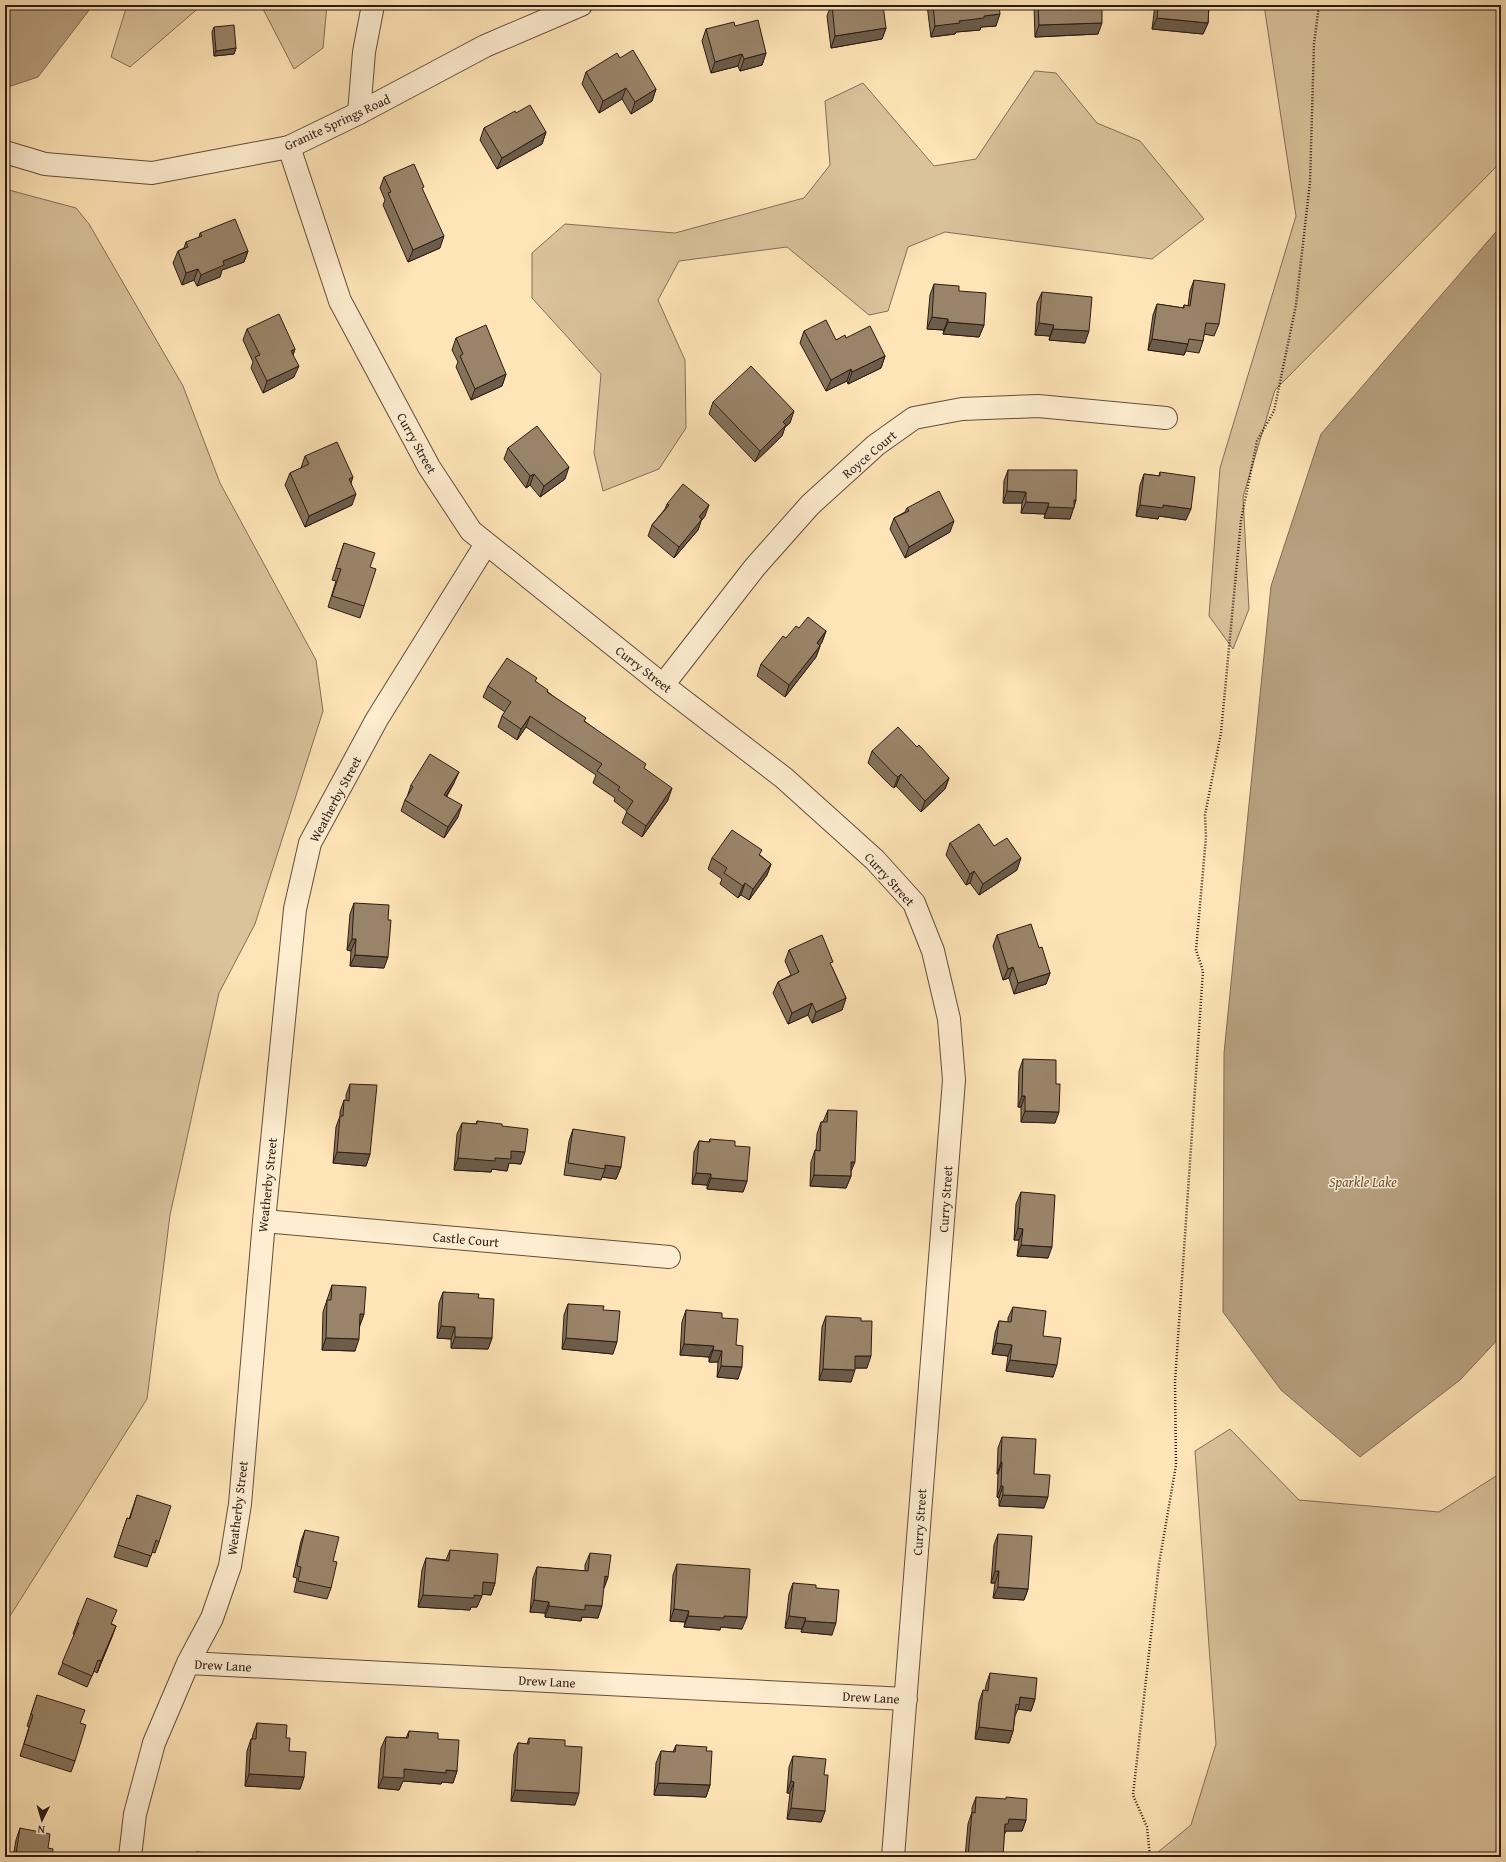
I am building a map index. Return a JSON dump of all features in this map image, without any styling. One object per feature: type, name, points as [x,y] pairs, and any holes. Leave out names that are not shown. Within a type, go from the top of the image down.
[{"type":"street","points":[[359,113],[364,52],[373,5]]},
{"type":"street","name":"Granite Springs Road","points":[[5,152],[45,164],[152,173],[289,147],[359,113],[485,46],[581,5]]},
{"type":"street","name":"Curry Street","points":[[289,147],[340,301],[429,467],[472,531],[486,544],[663,685],[784,778],[875,860],[914,903],[933,951],[949,1019],[954,1080],[893,1857]]},
{"type":"street","name":"Royce Court","points":[[663,685],[755,568],[810,506],[876,445],[914,418],[962,409],[1038,406],[1166,418]]},
{"type":"street","name":"Weatherby Street","points":[[130,1857],[135,1814],[154,1743],[188,1663],[212,1618],[230,1566],[240,1504],[264,1222],[295,909],[310,843],[377,719],[486,544]]},
{"type":"street","name":"Castle Court","points":[[264,1222],[669,1257]]},
{"type":"street","name":"Drew Lane","points":[[188,1663],[906,1699]]},
{"type":"path","points":[[1150,1857],[1147,1827],[1133,1795],[1159,1564],[1176,1465],[1175,1382],[1203,971],[1196,950],[1206,837],[1205,815],[1221,733],[1241,520],[1257,441],[1274,411],[1296,305],[1310,182],[1314,44],[1319,5]]},
{"type":"shaded area","points":[[127,5],[202,5],[130,67],[111,57]]},
{"type":"shaded area","points":[[261,5],[327,5],[323,48],[294,69]]},
{"type":"shaded area","points":[[1264,5],[1501,5],[1501,162],[1275,390],[1243,497],[1249,609],[1233,649],[1209,616],[1220,468],[1296,216]]},
{"type":"shaded area","points":[[1035,71],[1056,73],[1097,123],[1140,141],[1204,219],[1152,259],[945,232],[908,247],[888,311],[869,315],[787,247],[679,261],[658,300],[685,360],[686,428],[659,469],[603,491],[594,453],[601,374],[532,298],[532,253],[565,224],[675,233],[804,198],[830,165],[825,101],[863,83],[934,166],[976,159]]},
{"type":"shaded area","points":[[5,189],[76,208],[89,224],[183,386],[220,483],[316,660],[323,711],[255,924],[219,993],[170,1215],[147,1399],[5,1624]]},
{"type":"shaded area","points":[[1230,1429],[1299,1500],[1439,1512],[1501,1473],[1501,1857],[1152,1857],[1191,1825],[1216,1744],[1195,1451]]},
{"type":"water","points":[[5,5],[93,5],[38,77],[5,88]]},
{"type":"water","name":"Sparkle Lake","points":[[1501,226],[1501,1336],[1460,1380],[1360,1457],[1281,1390],[1223,1312],[1224,1053],[1271,586],[1321,434]]},
{"type":"building","points":[[832,5],[883,5],[886,28],[835,36]]},
{"type":"building","points":[[933,5],[999,5],[1000,14],[984,16],[984,18],[959,21],[960,23],[935,26]]},
{"type":"building","points":[[1038,5],[1102,5],[1102,23],[1039,25]]},
{"type":"building","points":[[1158,5],[1209,5],[1208,23],[1157,18]]},
{"type":"building","points":[[758,20],[766,53],[744,59],[742,54],[715,62],[706,29],[734,22],[735,26]]},
{"type":"building","points":[[234,25],[236,48],[216,51],[214,27]]},
{"type":"building","points":[[633,50],[656,89],[635,102],[626,88],[603,101],[586,72],[617,53],[620,58]]},
{"type":"building","points":[[530,105],[546,132],[502,158],[484,128],[515,111],[516,113]]},
{"type":"building","points":[[414,164],[424,187],[422,188],[444,236],[413,250],[388,193],[391,192],[384,177]]},
{"type":"building","points":[[235,219],[248,251],[223,261],[224,265],[201,275],[198,269],[186,273],[178,251],[188,247],[186,242],[202,236],[200,233]]},
{"type":"building","points":[[1194,280],[1225,284],[1219,324],[1206,323],[1203,341],[1189,339],[1188,344],[1152,339],[1157,304],[1184,308],[1184,305],[1190,306]]},
{"type":"building","points":[[934,284],[959,286],[959,291],[986,293],[984,325],[948,322],[948,319],[932,317]]},
{"type":"building","points":[[1042,292],[1092,297],[1089,331],[1053,329],[1054,325],[1039,323]]},
{"type":"building","points":[[279,314],[295,349],[291,351],[299,366],[267,381],[255,357],[260,355],[247,329]]},
{"type":"building","points":[[826,320],[836,340],[845,335],[846,338],[870,326],[885,356],[852,372],[851,369],[831,380],[804,331]]},
{"type":"building","points":[[486,325],[506,374],[475,389],[460,356],[463,354],[456,338]]},
{"type":"building","points":[[751,366],[794,411],[783,422],[786,425],[760,451],[713,402]]},
{"type":"building","points":[[537,426],[569,467],[544,486],[534,474],[530,476],[508,448]]},
{"type":"building","points":[[337,442],[353,477],[349,479],[356,494],[309,516],[290,473],[309,464],[305,456]]},
{"type":"building","points":[[1008,470],[1077,470],[1076,500],[1074,500],[1074,508],[1048,507],[1049,503],[1026,502],[1026,492],[1007,491]]},
{"type":"building","points":[[1160,472],[1195,477],[1191,509],[1163,505],[1163,508],[1140,505],[1144,474],[1160,476]]},
{"type":"building","points":[[683,484],[709,505],[699,517],[702,519],[679,547],[652,525],[669,505],[667,504]]},
{"type":"building","points":[[939,491],[954,521],[909,547],[894,518],[909,511],[907,508]]},
{"type":"building","points":[[344,543],[375,553],[370,567],[376,569],[364,606],[332,596],[341,569],[336,568]]},
{"type":"building","points":[[808,617],[826,631],[817,643],[820,646],[789,685],[761,664],[783,636],[786,638],[796,626],[799,628]]},
{"type":"building","points":[[507,658],[537,678],[535,681],[548,690],[547,692],[586,718],[584,721],[646,764],[644,768],[672,788],[646,826],[626,812],[633,801],[618,790],[620,787],[597,771],[602,764],[530,716],[521,729],[502,716],[511,702],[488,686]]},
{"type":"building","points":[[898,727],[917,747],[919,745],[949,778],[925,801],[901,774],[898,777],[895,775],[872,751]]},
{"type":"building","points":[[430,754],[459,772],[444,795],[462,805],[448,827],[405,800],[413,787],[411,785]]},
{"type":"building","points":[[979,824],[994,846],[1007,838],[1021,858],[983,884],[974,871],[970,874],[950,843]]},
{"type":"building","points":[[732,830],[762,850],[759,855],[771,864],[753,889],[745,883],[743,886],[724,873],[727,868],[712,858]]},
{"type":"building","points":[[354,903],[389,905],[388,920],[391,920],[388,957],[355,955],[356,939],[352,939]]},
{"type":"building","points":[[1031,924],[1039,948],[1042,947],[1050,973],[1018,983],[1013,967],[1008,969],[997,935]]},
{"type":"building","points":[[822,935],[833,962],[830,963],[846,998],[816,1012],[812,1003],[792,1013],[778,982],[799,972],[789,950]]},
{"type":"building","points":[[1023,1059],[1056,1060],[1056,1084],[1060,1084],[1059,1112],[1025,1111],[1025,1096],[1022,1096]]},
{"type":"building","points":[[350,1084],[377,1085],[370,1154],[337,1152],[340,1116],[343,1116],[344,1100],[349,1101]]},
{"type":"building","points":[[828,1110],[857,1111],[855,1162],[851,1162],[851,1176],[814,1175],[815,1150],[820,1151],[821,1122],[827,1122]]},
{"type":"building","points":[[477,1121],[528,1129],[525,1152],[511,1151],[511,1159],[495,1158],[495,1161],[458,1158],[462,1123],[477,1124]]},
{"type":"building","points":[[573,1129],[625,1137],[621,1167],[605,1165],[605,1169],[568,1163]]},
{"type":"building","points":[[710,1139],[735,1141],[735,1146],[750,1147],[747,1181],[711,1178],[711,1174],[696,1173],[699,1141],[710,1142]]},
{"type":"building","points":[[1021,1192],[1055,1195],[1052,1247],[1021,1245],[1023,1229],[1018,1228]]},
{"type":"building","points":[[332,1285],[366,1287],[364,1314],[360,1314],[359,1339],[326,1338],[327,1300],[331,1300]]},
{"type":"building","points":[[443,1292],[479,1294],[478,1298],[494,1299],[492,1338],[455,1337],[455,1327],[441,1326]]},
{"type":"building","points":[[568,1304],[604,1306],[603,1310],[620,1311],[617,1342],[566,1338]]},
{"type":"building","points":[[1013,1307],[1046,1311],[1043,1336],[1061,1338],[1057,1365],[1010,1360],[1012,1345],[996,1343],[999,1321],[1011,1322]]},
{"type":"building","points":[[686,1310],[722,1313],[722,1318],[738,1319],[736,1345],[743,1346],[742,1367],[721,1366],[722,1351],[713,1350],[714,1346],[684,1344]]},
{"type":"building","points":[[826,1316],[861,1318],[861,1321],[872,1321],[871,1356],[855,1356],[855,1370],[823,1369]]},
{"type":"building","points":[[1002,1437],[1036,1439],[1034,1474],[1050,1475],[1048,1497],[1003,1495],[1003,1486],[1001,1486]]},
{"type":"building","points":[[137,1495],[171,1506],[159,1542],[156,1540],[151,1556],[118,1545],[127,1518],[130,1519]]},
{"type":"building","points":[[305,1530],[339,1537],[333,1561],[337,1562],[331,1588],[298,1581],[301,1567],[297,1566]]},
{"type":"building","points":[[998,1534],[1032,1536],[1028,1589],[998,1587],[999,1571],[995,1571]]},
{"type":"building","points":[[450,1550],[498,1554],[495,1583],[483,1582],[482,1596],[474,1595],[474,1598],[423,1595],[426,1558],[449,1561]]},
{"type":"building","points":[[590,1553],[611,1555],[608,1577],[605,1576],[602,1606],[585,1605],[585,1610],[549,1606],[549,1602],[534,1600],[537,1567],[588,1571]]},
{"type":"building","points":[[677,1564],[750,1569],[747,1617],[724,1616],[724,1618],[688,1616],[689,1611],[674,1609]]},
{"type":"building","points":[[793,1583],[816,1585],[816,1588],[839,1590],[836,1623],[805,1621],[806,1618],[789,1616]]},
{"type":"building","points":[[87,1598],[117,1610],[111,1624],[116,1626],[101,1661],[98,1660],[92,1676],[62,1663],[79,1623],[77,1623]]},
{"type":"building","points":[[990,1673],[1037,1678],[1035,1699],[1020,1697],[1019,1705],[1016,1704],[1013,1731],[979,1727],[983,1690],[988,1691]]},
{"type":"building","points":[[37,1695],[85,1710],[80,1723],[86,1725],[75,1761],[24,1744],[33,1715],[31,1714]]},
{"type":"building","points":[[257,1723],[287,1725],[286,1738],[290,1738],[289,1751],[306,1752],[304,1777],[249,1774],[251,1739],[256,1739]]},
{"type":"building","points":[[409,1731],[438,1733],[438,1739],[459,1740],[457,1771],[446,1770],[446,1773],[404,1769],[404,1778],[383,1777],[386,1737],[408,1738]]},
{"type":"building","points":[[529,1738],[565,1740],[565,1746],[582,1747],[579,1793],[515,1790],[518,1743],[529,1744]]},
{"type":"building","points":[[676,1745],[707,1747],[706,1751],[712,1751],[710,1785],[658,1783],[661,1751],[675,1752]]},
{"type":"building","points":[[793,1756],[826,1759],[824,1775],[828,1775],[825,1811],[791,1808],[794,1782],[791,1781]]},
{"type":"building","points":[[976,1797],[1027,1799],[1026,1820],[1009,1819],[1008,1824],[1005,1824],[1003,1857],[968,1857],[972,1812],[975,1813]]},
{"type":"building","points":[[20,1828],[50,1834],[48,1848],[53,1849],[52,1857],[17,1857],[18,1854],[16,1854]]},
{"type":"building","points":[[196,1852],[251,1856],[251,1857],[196,1857]]}]
